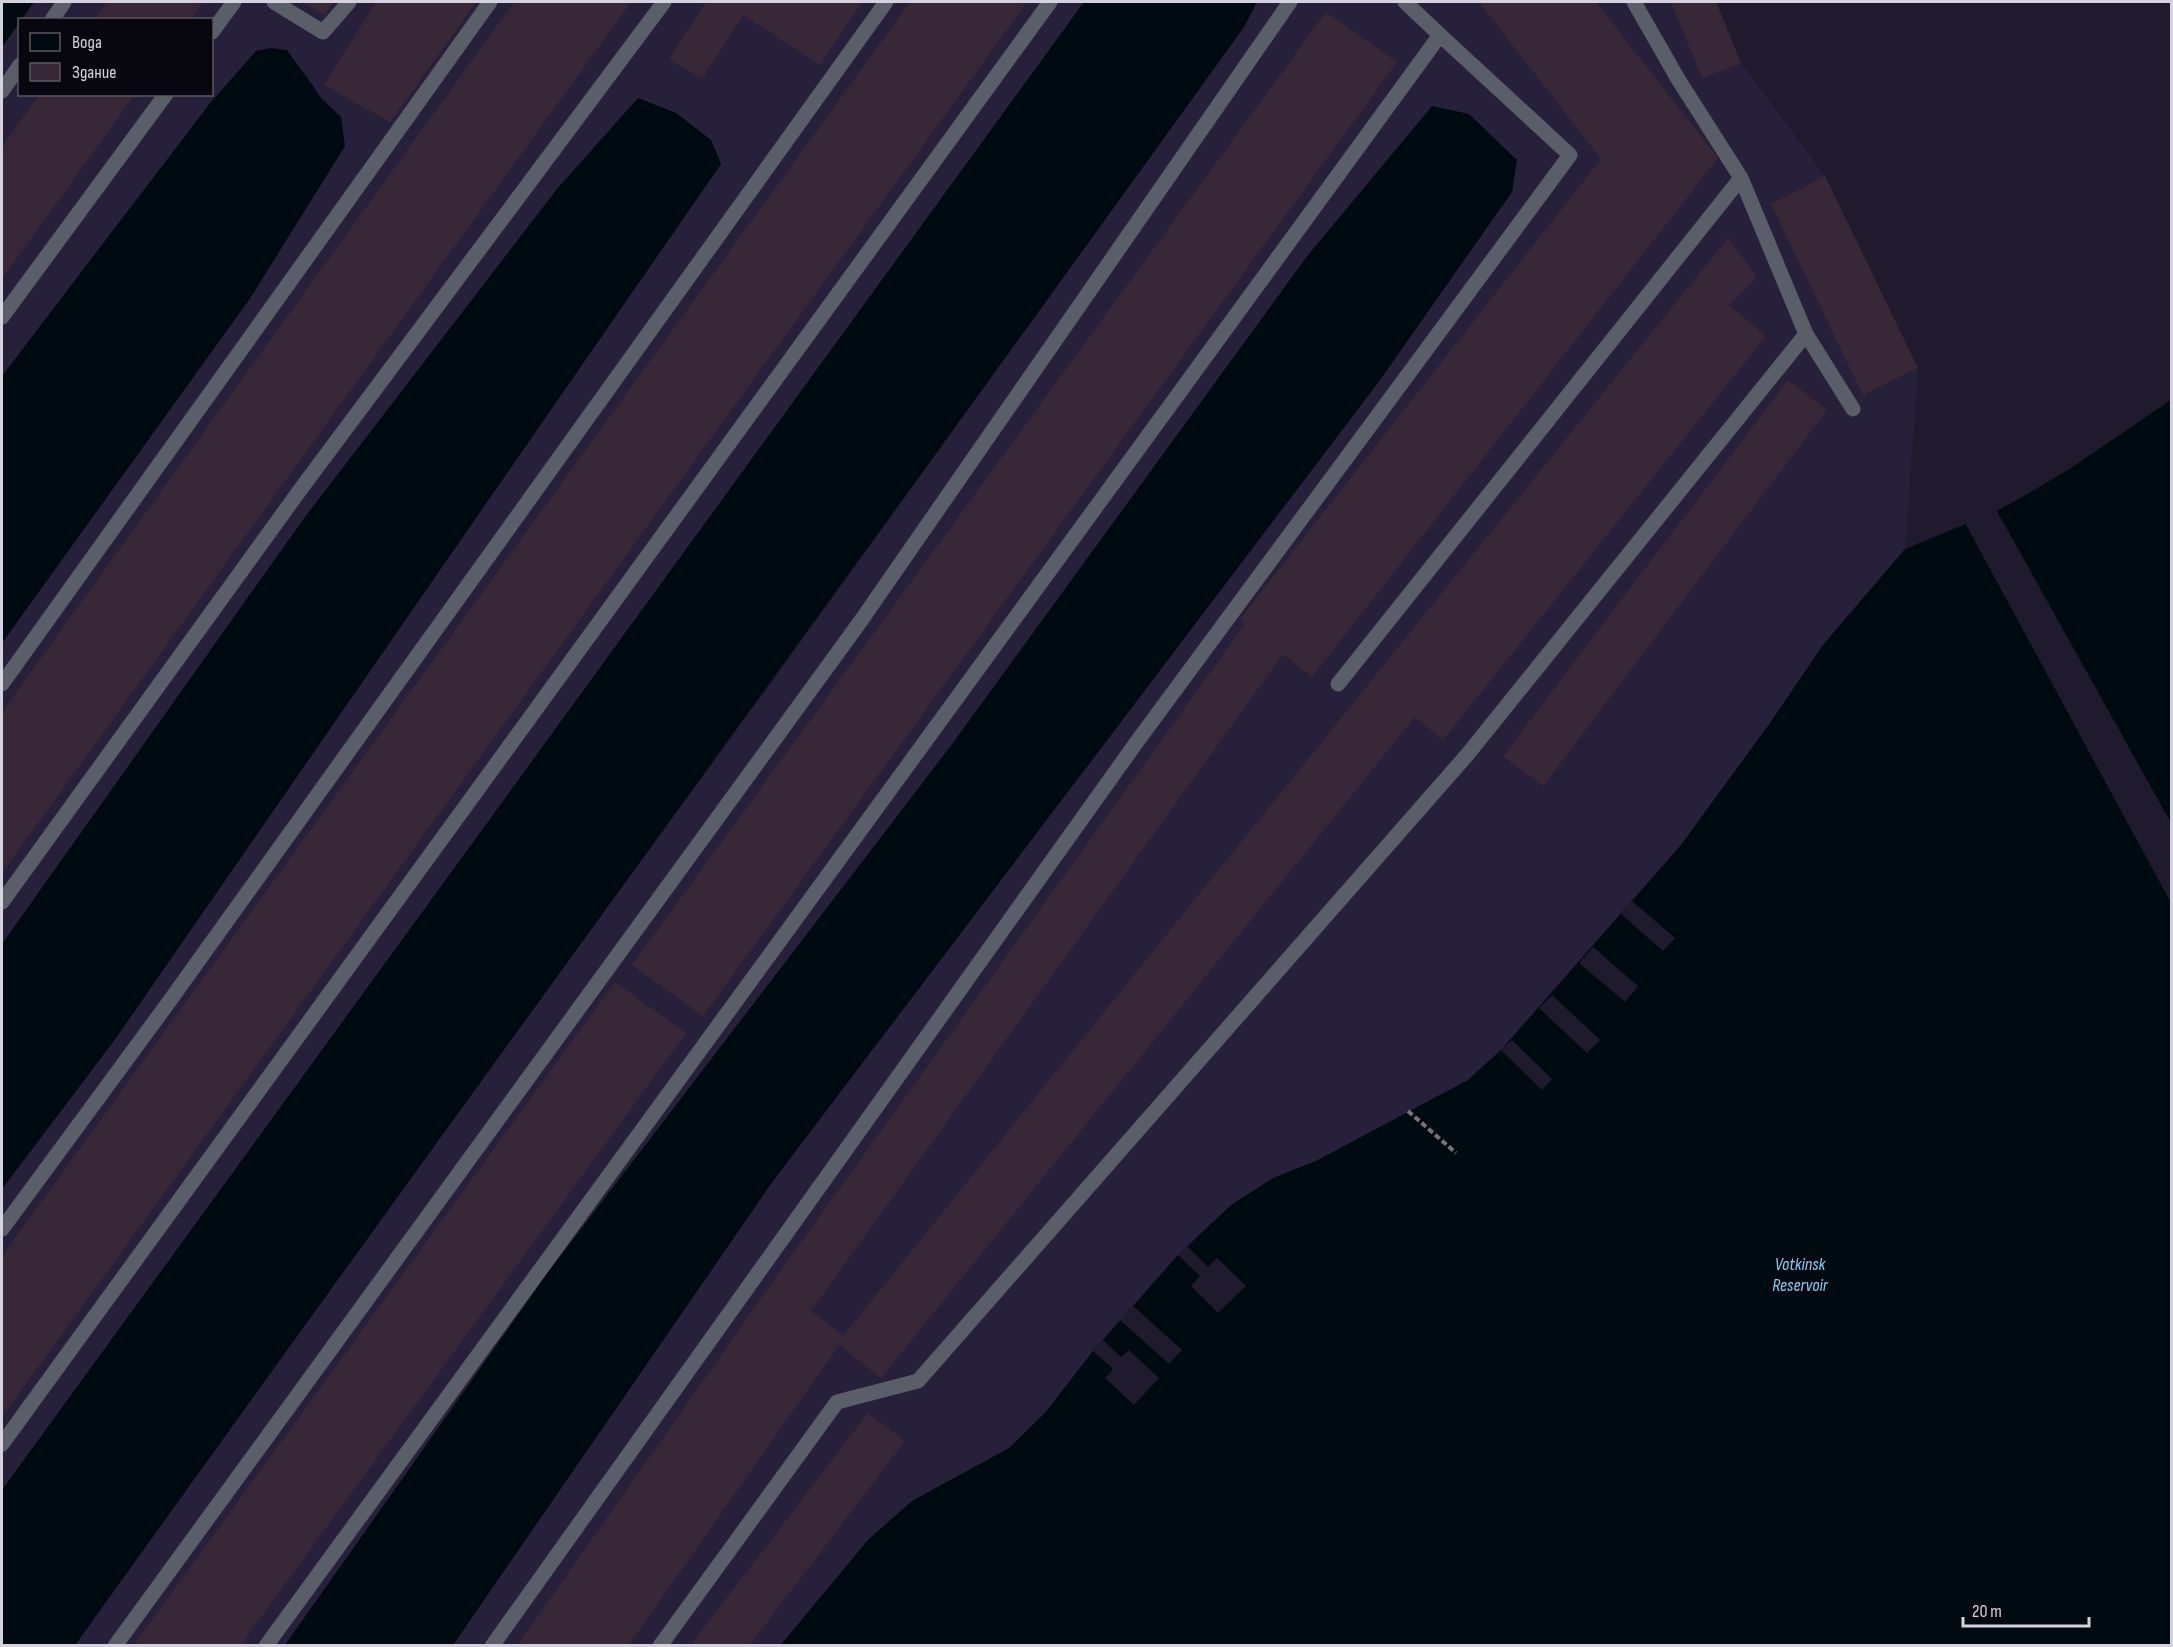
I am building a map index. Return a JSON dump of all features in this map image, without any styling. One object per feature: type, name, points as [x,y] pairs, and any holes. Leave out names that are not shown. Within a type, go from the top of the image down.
[{"type":"lane","points":[[53,18],[64,2]]},
{"type":"lane","points":[[213,31],[234,2]]},
{"type":"lane","points":[[274,2],[323,32],[349,2]]},
{"type":"lane","points":[[2,684],[490,2]]},
{"type":"lane","points":[[2,902],[300,490],[664,2]]},
{"type":"lane","points":[[2,1229],[166,1006],[886,2]]},
{"type":"lane","points":[[2,1444],[1050,2]]},
{"type":"lane","points":[[115,1646],[860,622],[1290,2]]},
{"type":"lane","points":[[492,1646],[1136,743],[1570,155],[1405,2]]},
{"type":"lane","points":[[1634,2],[1678,79],[1741,178],[1806,334],[1852,409]]},
{"type":"lane","points":[[266,1646],[1440,35]]},
{"type":"lane","points":[[2,91],[18,68]]},
{"type":"lane","points":[[2,318],[164,96]]},
{"type":"lane","points":[[1338,684],[1741,178]]},
{"type":"lane","points":[[660,1646],[837,1402],[918,1381],[1467,755],[1806,334]]},
{"type":"path","points":[[1408,1111],[1455,1153]]},
{"type":"shaded area","points":[[34,2],[1084,2],[2,1490],[2,1189],[116,1038],[721,164],[711,140],[676,113],[638,99],[557,189],[305,517],[2,944],[2,643],[251,297],[341,117],[322,99],[303,70],[211,102],[2,376],[2,47],[18,23],[18,96],[213,96],[213,18],[22,18]]},
{"type":"shaded area","points":[[1256,2],[1716,2],[1741,63],[1825,176],[1918,368],[1905,549],[1823,645],[1770,723],[1681,845],[1501,1050],[1468,1080],[1316,1161],[1273,1178],[1187,1246],[1093,1351],[1045,1413],[1009,1448],[912,1501],[868,1540],[780,1645],[453,1645],[773,1181],[1380,380],[1308,255],[950,747],[549,1271],[285,1645],[75,1646],[441,1135],[767,689],[1244,27]]},
{"type":"water","points":[[2,2],[34,2],[23,18],[18,18],[18,24],[2,47]]},
{"type":"water","points":[[1084,2],[1257,2],[1244,27],[75,1645],[2,1645],[2,1490]]},
{"type":"water","points":[[271,48],[287,50],[322,99],[341,117],[345,146],[251,297],[2,643],[2,376],[211,102],[256,51]]},
{"type":"water","points":[[638,98],[676,113],[711,140],[721,164],[116,1038],[2,1189],[2,944],[305,517],[557,189]]},
{"type":"water","points":[[1432,106],[1469,114],[1517,160],[1512,192],[1380,380],[773,1181],[453,1645],[285,1645],[549,1271],[950,747],[1308,255]]},
{"type":"water","name":"Votkinsk Reservoir","points":[[2171,400],[2171,1645],[780,1646],[868,1540],[912,1501],[1009,1448],[1045,1413],[1093,1351],[1178,1255],[1231,1205],[1273,1178],[1316,1161],[1468,1080],[1501,1050],[1681,845],[1770,723],[1823,645],[1905,549],[1997,511],[2024,496],[2068,470]]},
{"type":"pier","points":[[1997,511],[2171,823],[2171,903],[1965,523]]},
{"type":"pier","points":[[1632,901],[1675,938],[1663,951],[1621,914]]},
{"type":"pier","points":[[1593,947],[1638,986],[1625,1002],[1579,963]]},
{"type":"pier","points":[[1552,995],[1600,1040],[1587,1053],[1539,1008]]},
{"type":"pier","points":[[1512,1040],[1552,1079],[1542,1090],[1501,1050]]},
{"type":"pier","points":[[1187,1246],[1208,1267],[1217,1258],[1246,1286],[1218,1313],[1191,1286],[1200,1276],[1178,1255]]},
{"type":"pier","points":[[1133,1306],[1182,1350],[1169,1364],[1120,1320]]},
{"type":"pier","points":[[1103,1340],[1121,1357],[1129,1350],[1159,1378],[1134,1405],[1105,1378],[1113,1369],[1093,1351]]},
{"type":"building","points":[[107,2],[203,2],[191,18],[95,18]]},
{"type":"building","points":[[302,2],[334,2],[324,15]]},
{"type":"building","points":[[376,2],[476,2],[390,122],[324,85]]},
{"type":"building","points":[[514,2],[631,2],[2,873],[2,712]]},
{"type":"building","points":[[706,2],[862,2],[820,65],[743,15],[702,79],[669,59]]},
{"type":"building","points":[[910,2],[1027,2],[2,1417],[2,1256]]},
{"type":"building","points":[[1479,2],[1596,2],[1718,158],[1312,677],[1283,654],[811,1311],[843,1336],[1728,238],[1757,277],[1729,305],[1766,336],[1443,740],[1415,717],[881,1378],[839,1345],[628,1646],[517,1646],[771,1284],[1245,624],[1240,619],[1601,159]]},
{"type":"building","points":[[1671,2],[1716,2],[1741,63],[1702,78]]},
{"type":"building","points":[[1326,12],[1397,62],[703,1016],[632,965]]},
{"type":"building","points":[[39,96],[134,96],[2,279],[2,147]]},
{"type":"building","points":[[1825,176],[1918,368],[1863,395],[1771,204]]},
{"type":"building","points":[[1788,380],[1827,410],[1543,786],[1503,756]]},
{"type":"building","points":[[615,982],[686,1033],[240,1646],[133,1646]]},
{"type":"building","points":[[868,1413],[905,1441],[749,1646],[690,1646]]}]
